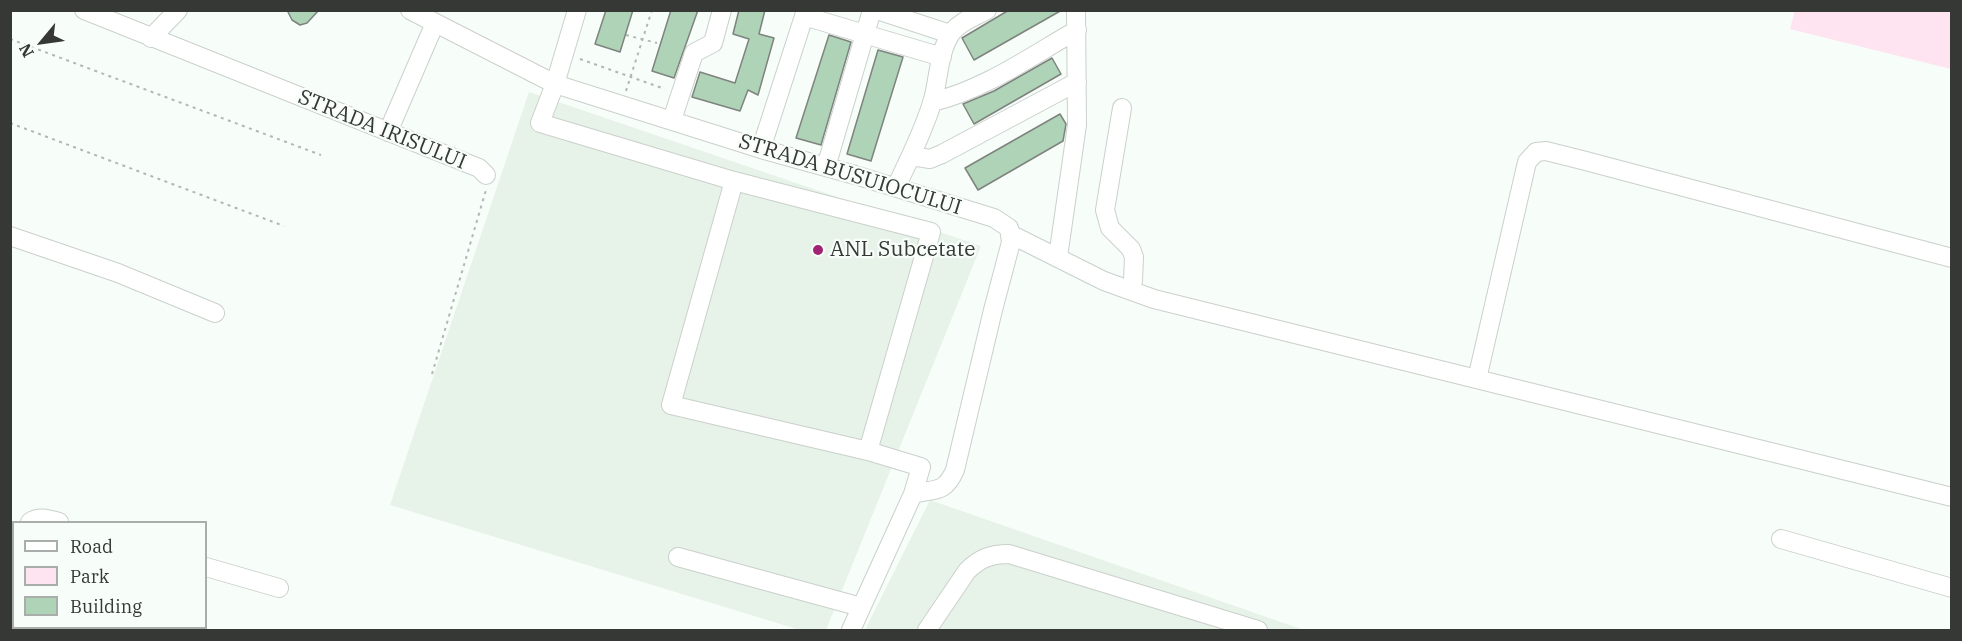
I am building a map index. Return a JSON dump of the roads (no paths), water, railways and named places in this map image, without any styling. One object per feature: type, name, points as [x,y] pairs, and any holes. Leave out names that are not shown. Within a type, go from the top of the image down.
[{"type":"street","name":"STRADA IRISULUI","points":[[84,10],[479,168],[486,175]]},
{"type":"street","points":[[151,38],[178,10]]},
{"type":"street","points":[[577,10],[555,84],[540,123],[734,181],[931,232],[868,451]]},
{"type":"street","points":[[672,120],[694,53],[713,43],[722,10]]},
{"type":"street","points":[[826,167],[872,10]]},
{"type":"street","points":[[877,10],[950,34]]},
{"type":"street","points":[[896,187],[932,102],[942,57],[950,34],[960,23],[987,10]]},
{"type":"street","points":[[1058,257],[1077,125],[1076,10]]},
{"type":"street","name":"STRADA BUSUIOCULUI","points":[[414,11],[555,84],[760,149],[896,187],[994,218],[1009,228],[1011,235],[1104,281],[1154,299],[1952,497]]},
{"type":"street","points":[[760,149],[805,13],[942,57]]},
{"type":"street","points":[[388,132],[435,23]]},
{"type":"street","points":[[932,102],[954,97],[973,88],[1077,30]]},
{"type":"street","points":[[911,156],[930,159],[942,154],[1077,82]]},
{"type":"street","points":[[1122,108],[1108,179],[1105,210],[1110,228],[1131,249],[1134,257],[1133,281],[1129,290]]},
{"type":"street","points":[[1477,379],[1527,162],[1536,152],[1545,151],[1573,158],[1952,258]]},
{"type":"street","points":[[734,181],[671,405],[868,451],[921,467],[913,494],[851,630]]},
{"type":"street","points":[[913,494],[934,491],[945,486],[955,470],[1011,235]]},
{"type":"street","points":[[10,236],[118,273],[215,313]]},
{"type":"street","points":[[31,521],[44,518],[55,521]]},
{"type":"street","points":[[1781,539],[1952,588]]},
{"type":"street","points":[[927,630],[967,571],[990,554],[1009,554],[1258,630]]},
{"type":"street","points":[[678,557],[861,607]]},
{"type":"street","points":[[207,567],[279,588]]},
{"type":"place","name":"ANL Subcetate","points":[[818,250]]}]
